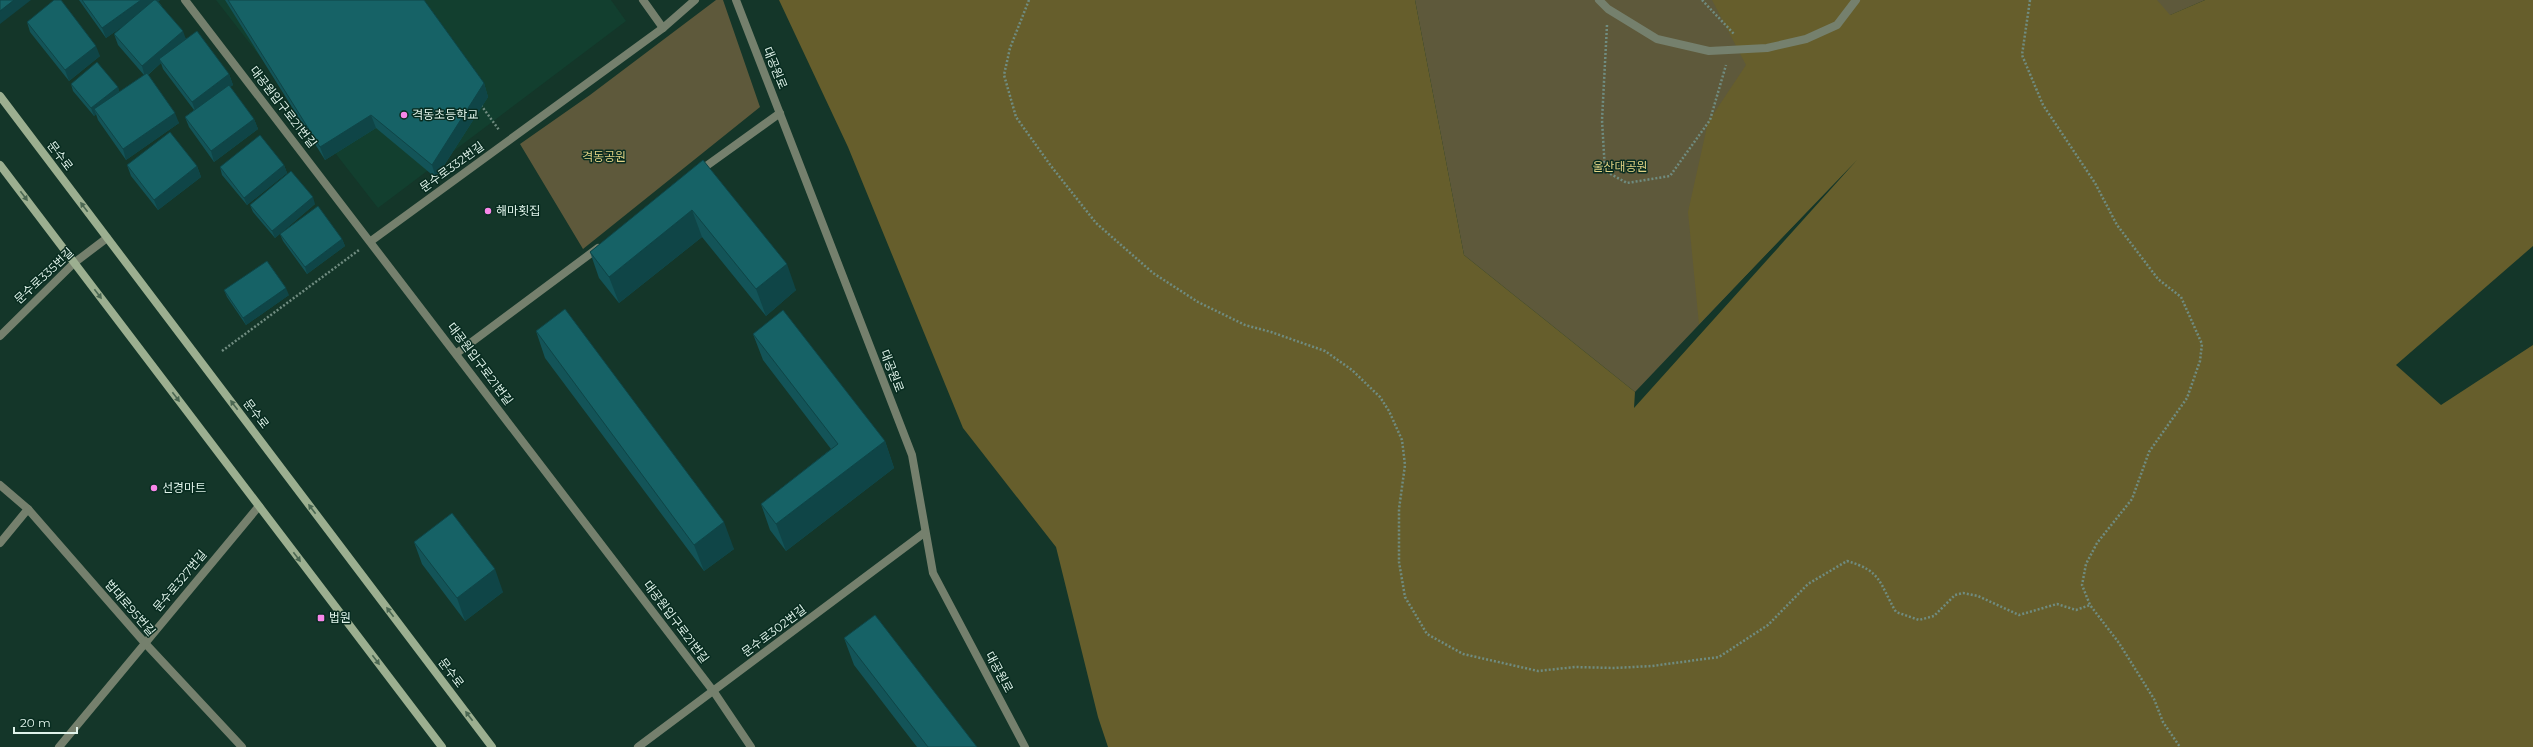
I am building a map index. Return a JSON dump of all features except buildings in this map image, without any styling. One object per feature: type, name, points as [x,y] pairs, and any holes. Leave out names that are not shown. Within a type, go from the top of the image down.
[{"type":"main road","name":"문수로","points":[[0,96],[492,747]]},
{"type":"main road","points":[[0,165],[442,747]]},
{"type":"street","name":"대공원입구로21번길","points":[[185,0],[457,353],[714,692],[751,747]]},
{"type":"street","points":[[643,0],[663,28]]},
{"type":"street","name":"문수로332번길","points":[[371,242],[663,28],[695,0]]},
{"type":"street","name":"대공원로","points":[[736,0],[912,455],[924,533],[933,573],[1025,747]]},
{"type":"street","points":[[1598,0],[1608,9],[1657,40],[1709,51],[1767,48],[1806,39],[1837,25],[1856,0]]},
{"type":"street","points":[[693,176],[780,113]]},
{"type":"street","name":"문수로335번길","points":[[0,336],[74,263],[107,238]]},
{"type":"street","points":[[457,353],[604,243]]},
{"type":"street","name":"법대로95번길","points":[[0,485],[28,509],[144,642],[239,746]]},
{"type":"street","name":"문수로327번길","points":[[59,747],[144,642],[259,506]]},
{"type":"street","points":[[0,543],[28,509]]},
{"type":"street","name":"문수로302번길","points":[[638,747],[714,692],[924,533]]},
{"type":"path","points":[[1029,0],[1010,48],[1004,75],[1016,117],[1051,166],[1096,223],[1153,273],[1198,302],[1245,325],[1271,332],[1325,351],[1352,370],[1380,397],[1389,411],[1402,440],[1405,465],[1399,509],[1400,562],[1405,597],[1427,634],[1463,654],[1538,671],[1575,667],[1614,668],[1652,666],[1719,657],[1768,624],[1808,584],[1847,561],[1865,566],[1877,575],[1896,612],[1919,620],[1934,616],[1954,595],[1963,593],[1978,596],[2019,615],[2057,604],[2076,610],[2090,605]]},
{"type":"path","points":[[1702,0],[1746,48]]},
{"type":"path","points":[[2030,0],[2022,55],[2043,105],[2095,184],[2117,225],[2158,279],[2181,297],[2202,344],[2200,361],[2187,398],[2149,452],[2132,499],[2097,543],[2086,564],[2082,585],[2090,605],[2119,643],[2154,699],[2164,722],[2180,747]]},
{"type":"path","points":[[1608,9],[1602,120],[1605,171],[1627,183],[1670,176],[1710,120],[1730,49]]},
{"type":"path","points":[[480,104],[507,142]]},
{"type":"path","points":[[222,351],[371,242]]},
{"type":"shaded area","name":"격동초등학교","points":[[216,0],[611,0],[626,21],[378,208]]},
{"type":"shaded area","points":[[779,0],[1415,0],[1464,255],[1635,392],[1634,408],[1857,160],[1699,324],[1688,212],[1708,122],[1746,65],[1712,0],[2157,0],[2170,15],[2205,0],[2533,0],[2533,246],[2396,365],[2441,405],[2533,345],[2533,747],[1108,747],[1098,717],[1056,547],[963,428],[848,147]]},
{"type":"green space","name":"격동공원","points":[[716,0],[723,0],[760,107],[583,249],[520,144],[590,95]]},
{"type":"green space","name":"울산대공원","points":[[1415,0],[2205,0],[1870,145],[1635,392],[1464,255]]},
{"type":"place","name":"격동초등학교","points":[[404,115]]},
{"type":"place","name":"해마횟집","points":[[488,211]]},
{"type":"place","name":"선경마트","points":[[154,488]]},
{"type":"place","name":"법원","points":[[321,618]]}]
